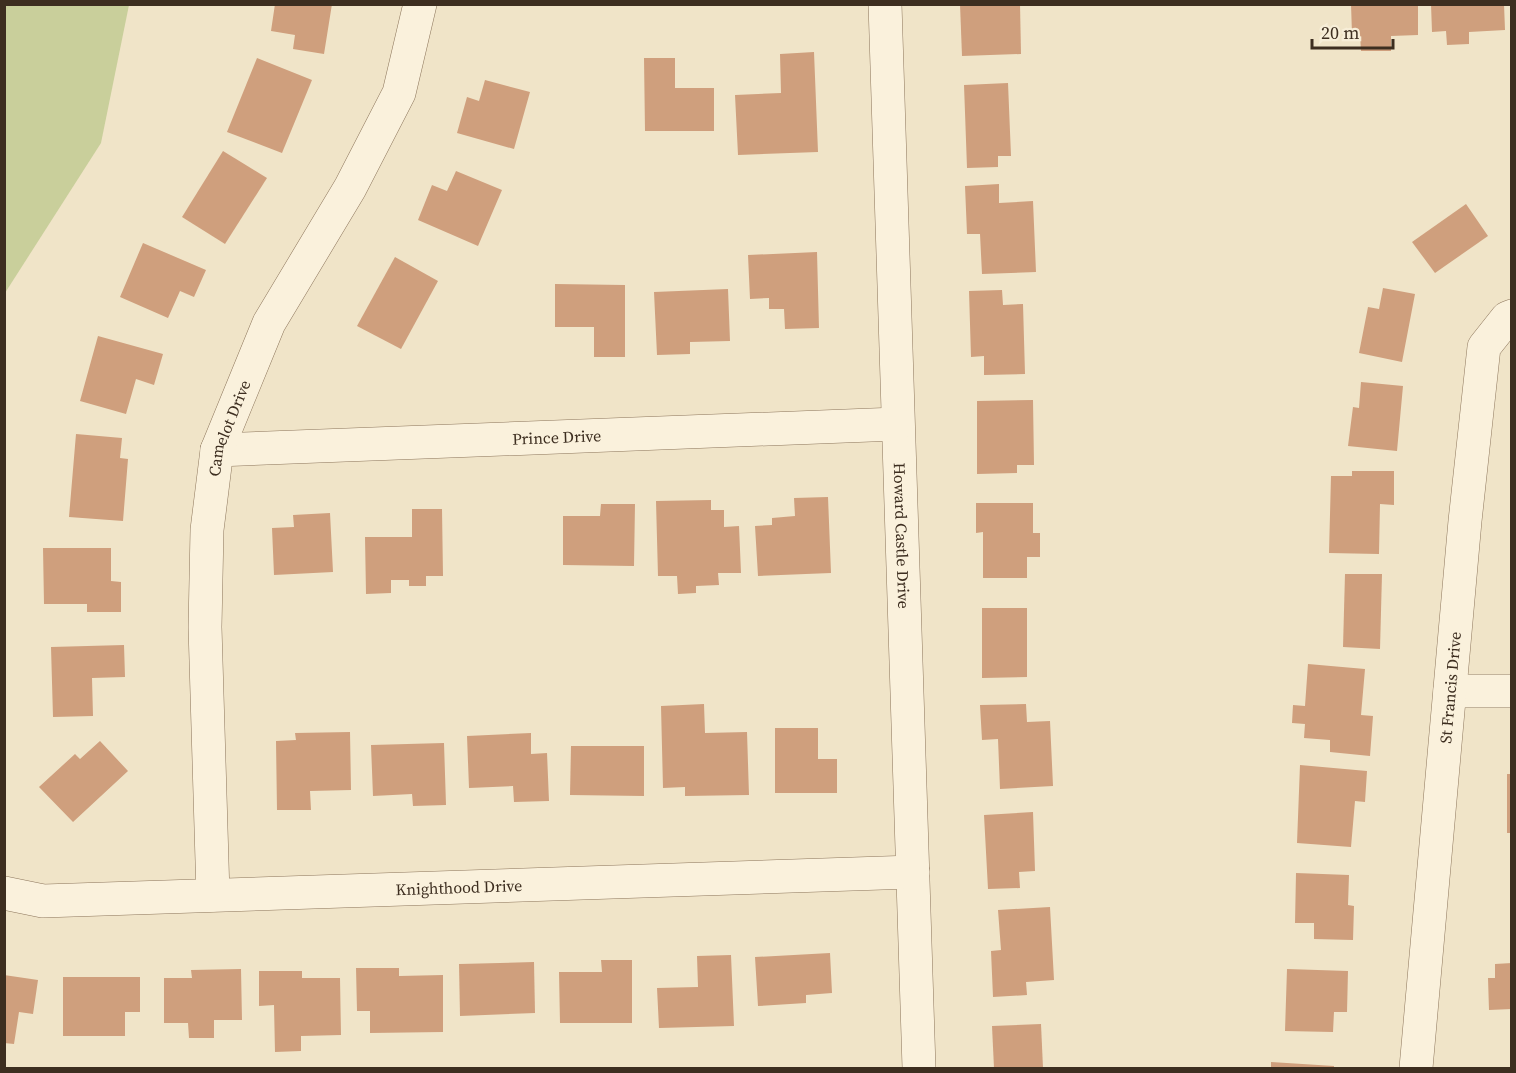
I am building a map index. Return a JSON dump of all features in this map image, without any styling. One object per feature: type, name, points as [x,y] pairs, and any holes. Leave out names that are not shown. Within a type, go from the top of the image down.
[{"type":"street","name":"Camelot Drive","points":[[213,895],[205,627],[207,530],[216,450],[269,323],[350,188],[399,93],[420,4]]},
{"type":"street","name":"Howard Castle Drive","points":[[885,4],[919,1068]]},
{"type":"street","name":"St Francis Drive","points":[[1416,1068],[1465,521],[1484,347],[1507,318],[1512,316]]},
{"type":"street","name":"Prince Drive","points":[[216,450],[897,424]]},
{"type":"street","points":[[1450,691],[1512,691]]},
{"type":"street","name":"Knighthood Drive","points":[[4,893],[43,901],[913,872]]},
{"type":"green space","points":[[5,4],[129,5],[101,143],[5,293]]},
{"type":"building","points":[[275,4],[332,4],[324,54],[293,49],[295,35],[271,31]]},
{"type":"building","points":[[960,4],[1020,4],[1021,54],[962,56]]},
{"type":"building","points":[[1351,4],[1418,4],[1418,35],[1391,36],[1391,51],[1361,51],[1360,34],[1352,34]]},
{"type":"building","points":[[1431,4],[1504,4],[1505,30],[1469,32],[1469,44],[1447,45],[1446,31],[1432,32]]},
{"type":"building","points":[[814,52],[818,152],[738,155],[735,95],[781,93],[780,54]]},
{"type":"building","points":[[257,58],[312,80],[282,153],[227,132]]},
{"type":"building","points":[[644,58],[675,58],[675,88],[714,88],[714,131],[645,131]]},
{"type":"building","points":[[485,80],[530,92],[514,149],[457,133],[467,97],[479,101]]},
{"type":"building","points":[[1008,83],[1011,156],[998,156],[998,167],[967,168],[964,85]]},
{"type":"building","points":[[223,151],[267,178],[225,244],[182,217]]},
{"type":"building","points":[[456,171],[502,190],[478,246],[418,220],[432,185],[447,191]]},
{"type":"building","points":[[999,184],[999,203],[1033,201],[1036,272],[982,274],[980,234],[967,234],[965,186]]},
{"type":"building","points":[[1466,204],[1488,236],[1435,273],[1412,242]]},
{"type":"building","points":[[143,243],[206,270],[194,297],[180,291],[168,318],[120,297]]},
{"type":"building","points":[[817,252],[819,328],[785,329],[784,309],[769,309],[769,298],[750,299],[748,255]]},
{"type":"building","points":[[395,257],[438,281],[401,349],[357,326]]},
{"type":"building","points":[[555,284],[625,285],[625,357],[594,357],[594,327],[555,327]]},
{"type":"building","points":[[1383,288],[1415,294],[1402,362],[1359,353],[1368,307],[1379,309]]},
{"type":"building","points":[[728,289],[730,341],[690,342],[690,354],[657,355],[654,292]]},
{"type":"building","points":[[1002,290],[1003,305],[1023,304],[1025,374],[984,375],[984,356],[971,357],[969,291]]},
{"type":"building","points":[[98,336],[163,354],[154,385],[136,379],[126,414],[80,401]]},
{"type":"building","points":[[1361,382],[1403,386],[1397,451],[1348,446],[1353,407],[1359,408]]},
{"type":"building","points":[[1033,400],[1034,465],[1017,465],[1017,473],[977,474],[977,401]]},
{"type":"building","points":[[76,434],[122,438],[120,458],[128,459],[123,521],[69,517]]},
{"type":"building","points":[[1352,471],[1394,471],[1394,505],[1380,504],[1379,554],[1329,553],[1331,476],[1352,476]]},
{"type":"building","points":[[828,497],[831,573],[758,576],[755,526],[772,525],[772,518],[795,516],[794,498]]},
{"type":"building","points":[[711,500],[711,510],[724,510],[724,527],[739,526],[741,573],[718,573],[719,585],[696,586],[696,593],[678,594],[677,576],[658,576],[656,501]]},
{"type":"building","points":[[976,503],[1033,503],[1033,533],[1040,533],[1040,557],[1027,557],[1027,578],[983,578],[983,532],[976,533]]},
{"type":"building","points":[[601,504],[635,504],[634,566],[563,565],[563,516],[600,516]]},
{"type":"building","points":[[412,509],[442,509],[443,576],[426,576],[426,586],[409,586],[409,580],[391,580],[391,593],[366,594],[365,537],[412,537]]},
{"type":"building","points":[[330,513],[333,572],[274,575],[272,528],[294,527],[293,515]]},
{"type":"building","points":[[43,548],[111,548],[111,581],[121,582],[121,612],[87,612],[87,604],[44,604]]},
{"type":"building","points":[[1345,574],[1382,574],[1380,649],[1343,647]]},
{"type":"building","points":[[982,608],[1027,608],[1027,677],[982,678]]},
{"type":"building","points":[[124,645],[125,677],[92,678],[93,716],[53,717],[51,647]]},
{"type":"building","points":[[1308,664],[1365,669],[1361,715],[1373,716],[1370,756],[1330,752],[1330,740],[1304,738],[1305,724],[1292,723],[1293,705],[1305,706]]},
{"type":"building","points":[[704,704],[705,733],[747,732],[749,795],[685,796],[685,787],[663,788],[661,706]]},
{"type":"building","points":[[1026,704],[1027,722],[1050,721],[1053,786],[1000,789],[998,739],[982,740],[980,705]]},
{"type":"building","points":[[775,728],[818,728],[818,759],[837,759],[837,793],[775,793]]},
{"type":"building","points":[[350,732],[351,790],[310,791],[311,810],[277,810],[276,741],[296,740],[295,733]]},
{"type":"building","points":[[531,733],[531,754],[547,753],[549,801],[514,802],[513,786],[469,788],[467,736]]},
{"type":"building","points":[[100,741],[128,771],[73,822],[39,787],[75,754],[80,759]]},
{"type":"building","points":[[444,743],[446,805],[413,806],[412,794],[373,796],[371,745]]},
{"type":"building","points":[[571,746],[644,746],[644,796],[570,795]]},
{"type":"building","points":[[1300,765],[1367,771],[1365,802],[1355,801],[1351,847],[1297,843]]},
{"type":"building","points":[[1507,774],[1512,774],[1512,833],[1507,833]]},
{"type":"building","points":[[1033,812],[1035,871],[1019,872],[1020,888],[988,889],[984,815]]},
{"type":"building","points":[[1296,873],[1349,875],[1348,905],[1354,906],[1353,940],[1314,939],[1314,923],[1295,923]]},
{"type":"building","points":[[1050,907],[1054,980],[1026,982],[1027,995],[993,997],[991,951],[1001,950],[998,910]]},
{"type":"building","points":[[830,953],[832,993],[806,995],[806,1003],[758,1006],[755,957]]},
{"type":"building","points":[[731,955],[734,1026],[659,1028],[657,988],[698,987],[697,956]]},
{"type":"building","points":[[601,960],[632,960],[632,1023],[560,1023],[559,972],[602,972]]},
{"type":"building","points":[[534,962],[535,1013],[460,1016],[459,964]]},
{"type":"building","points":[[1512,963],[1512,1009],[1489,1010],[1488,978],[1495,978],[1495,964]]},
{"type":"building","points":[[356,968],[399,968],[399,976],[443,975],[443,1032],[370,1033],[370,1011],[357,1011]]},
{"type":"building","points":[[241,969],[242,1020],[214,1020],[214,1038],[189,1038],[188,1023],[164,1023],[164,978],[192,978],[191,970]]},
{"type":"building","points":[[1287,969],[1348,971],[1347,1012],[1334,1012],[1333,1032],[1285,1031]]},
{"type":"building","points":[[259,971],[302,971],[302,978],[340,978],[341,1035],[301,1036],[301,1051],[275,1052],[274,1005],[259,1006]]},
{"type":"building","points":[[4,975],[38,980],[33,1014],[19,1012],[14,1044],[4,1043]]},
{"type":"building","points":[[63,977],[140,977],[140,1012],[125,1012],[125,1036],[63,1036]]},
{"type":"building","points":[[1041,1024],[1043,1068],[994,1068],[992,1026]]},
{"type":"building","points":[[1271,1062],[1334,1066],[1334,1068],[1271,1068]]}]
